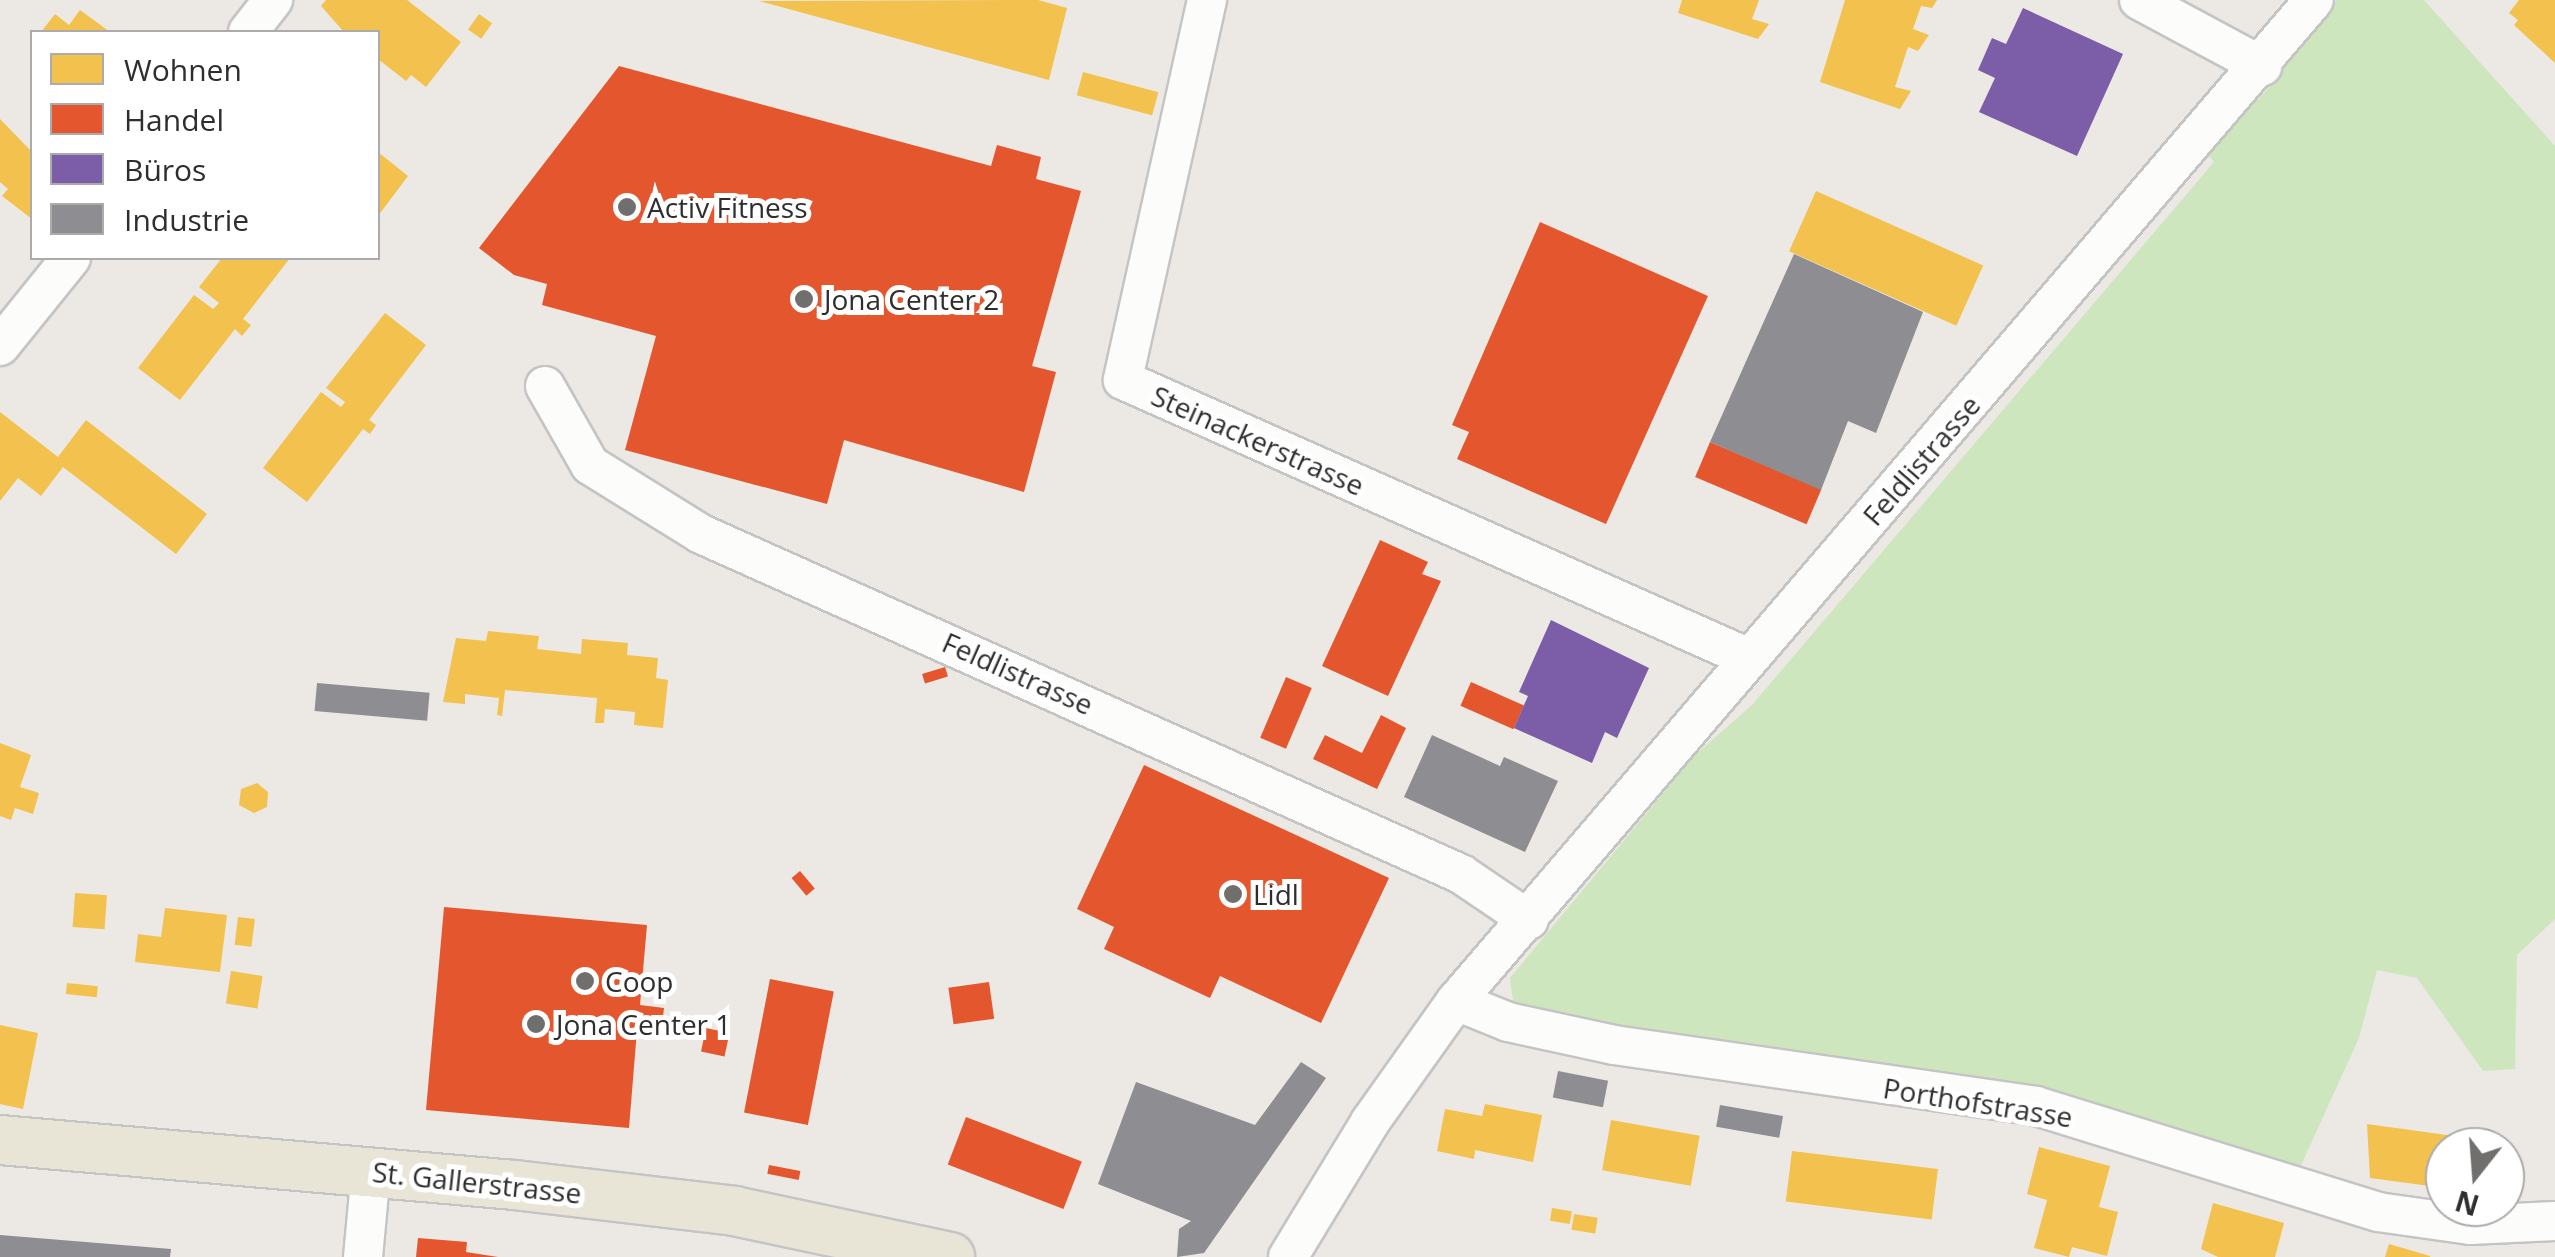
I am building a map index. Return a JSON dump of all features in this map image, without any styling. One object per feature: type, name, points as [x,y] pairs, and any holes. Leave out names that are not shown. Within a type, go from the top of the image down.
[{"type":"main road","name":"St. Gallerstrasse","points":[[0,1140],[371,1172],[734,1211],[950,1257]]},
{"type":"street","points":[[250,30],[273,0]]},
{"type":"street","name":"Steinackerstrasse","points":[[1208,0],[1123,380],[1750,658]]},
{"type":"street","points":[[2139,0],[2262,66]]},
{"type":"street","name":"Feldlistrasse","points":[[1288,1257],[1370,1122],[1456,1002],[2262,66],[2314,0]]},
{"type":"street","points":[[0,346],[68,260]]},
{"type":"street","name":"Feldlistrasse","points":[[545,386],[590,466],[701,534],[1462,874],[1529,920]]},
{"type":"street","name":"Porthofstrasse","points":[[1456,1002],[1508,1022],[1614,1045],[2036,1106],[2378,1212],[2470,1225],[2555,1222]]},
{"type":"street","points":[[363,1257],[371,1172]]},
{"type":"green space","points":[[2337,0],[2424,0],[2555,146],[2555,919],[2517,955],[2515,1069],[2483,1071],[2417,978],[2377,970],[2359,1038],[2298,1172],[2010,1081],[1671,1043],[1522,1011],[1513,1001],[1510,978],[1694,756],[1752,705],[2214,162],[2206,152],[2266,91]]},
{"type":"building: Wohnen","points":[[326,0],[407,0],[461,42],[426,87],[411,75],[406,81],[380,61],[380,30],[342,30],[321,6]]},
{"type":"building: Wohnen","points":[[1038,0],[1067,8],[1049,80],[759,1]]},
{"type":"building: Wohnen","points":[[1682,0],[1759,0],[1752,19],[1769,24],[1758,39],[1678,13]]},
{"type":"building: Wohnen","points":[[1845,0],[1937,0],[1932,8],[1921,6],[1913,29],[1929,35],[1918,51],[1908,47],[1895,87],[1911,91],[1900,109],[1820,82]]},
{"type":"building: Wohnen","points":[[2519,0],[2555,0],[2555,63],[2514,25],[2518,20],[2509,13]]},
{"type":"building: Wohnen","points":[[80,10],[107,30],[43,30],[55,14],[69,25]]},
{"type":"building: Wohnen","points":[[479,14],[492,23],[481,39],[468,30]]},
{"type":"building: Wohnen","points":[[1083,72],[1158,92],[1152,115],[1077,95]]},
{"type":"building: Wohnen","points":[[0,119],[30,150],[30,217],[2,196],[8,189],[0,182]]},
{"type":"building: Wohnen","points":[[380,154],[408,176],[380,213]]},
{"type":"building: Wohnen","points":[[1816,191],[1983,265],[1956,326],[1789,251]]},
{"type":"building: Wohnen","points":[[220,260],[288,260],[243,319],[251,325],[242,336],[235,329],[180,400],[138,368],[194,295],[213,309],[219,303],[199,287]]},
{"type":"building: Wohnen","points":[[385,313],[426,345],[369,420],[376,425],[370,434],[363,429],[307,502],[263,468],[321,392],[341,407],[345,402],[326,388]]},
{"type":"building: Wohnen","points":[[0,412],[58,457],[86,420],[207,514],[176,554],[63,467],[41,496],[18,478],[0,501]]},
{"type":"building: Wohnen","points":[[488,631],[539,636],[537,649],[581,654],[582,639],[628,643],[627,655],[658,658],[656,678],[668,680],[663,728],[634,725],[635,712],[605,709],[604,723],[595,723],[597,698],[505,690],[502,716],[497,715],[499,698],[465,694],[465,704],[443,702],[456,638],[486,641]]},
{"type":"building: Wohnen","points":[[0,743],[31,755],[20,787],[39,793],[33,814],[15,808],[11,820],[0,816]]},
{"type":"building: Wohnen","points":[[257,783],[268,792],[267,807],[254,813],[239,805],[241,789]]},
{"type":"building: Wohnen","points":[[75,893],[107,895],[105,929],[73,927]]},
{"type":"building: Wohnen","points":[[165,908],[227,915],[220,972],[135,962],[138,934],[161,937]]},
{"type":"building: Wohnen","points":[[238,917],[255,919],[251,947],[235,945]]},
{"type":"building: Wohnen","points":[[231,971],[263,976],[257,1009],[226,1004]]},
{"type":"building: Wohnen","points":[[67,983],[98,986],[97,997],[66,994]]},
{"type":"building: Wohnen","points":[[0,1025],[38,1033],[23,1109],[0,1104]]},
{"type":"building: Wohnen","points":[[1485,1104],[1542,1115],[1533,1162],[1475,1150],[1474,1159],[1437,1151],[1445,1109],[1482,1116]]},
{"type":"building: Wohnen","points":[[1611,1120],[1700,1136],[1691,1186],[1602,1170]]},
{"type":"building: Wohnen","points":[[2367,1124],[2425,1132],[2425,1185],[2370,1178]]},
{"type":"building: Wohnen","points":[[2039,1147],[2110,1166],[2099,1207],[2118,1212],[2107,1256],[2072,1247],[2069,1257],[2034,1248],[2047,1200],[2027,1194]]},
{"type":"building: Wohnen","points":[[1792,1151],[1938,1169],[1932,1220],[1786,1202]]},
{"type":"building: Wohnen","points":[[2213,1203],[2284,1223],[2275,1257],[2218,1257],[2201,1249]]},
{"type":"building: Wohnen","points":[[1552,1208],[1572,1211],[1570,1224],[1550,1221]]},
{"type":"building: Wohnen","points":[[1574,1214],[1598,1218],[1595,1234],[1571,1230]]},
{"type":"building: Wohnen","points":[[2389,1244],[2430,1256],[2430,1257],[2385,1257]]},
{"type":"building: Handel","name":"Jona Center 2","points":[[619,66],[991,166],[997,145],[1041,157],[1036,179],[1081,191],[1032,366],[1056,372],[1024,492],[844,440],[827,504],[625,450],[656,336],[542,305],[547,284],[514,275],[479,248]]},
{"type":"building: Handel","points":[[1540,222],[1708,296],[1606,524],[1457,459],[1469,432],[1452,425]]},
{"type":"building: Handel","points":[[1710,442],[1821,489],[1807,524],[1695,477]]},
{"type":"building: Handel","points":[[1380,540],[1428,562],[1422,574],[1441,581],[1388,696],[1322,666]]},
{"type":"building: Handel","points":[[945,667],[948,677],[925,684],[922,674]]},
{"type":"building: Handel","points":[[1286,677],[1312,688],[1286,749],[1260,738]]},
{"type":"building: Handel","points":[[1471,682],[1524,706],[1513,729],[1460,706]]},
{"type":"building: Handel","points":[[1381,715],[1406,728],[1377,789],[1313,759],[1325,735],[1362,753]]},
{"type":"building: Handel","name":"Lidl","points":[[1144,765],[1389,878],[1321,1023],[1220,976],[1210,998],[1104,949],[1114,927],[1077,909]]},
{"type":"building: Handel","points":[[800,871],[815,889],[806,896],[792,878]]},
{"type":"building: Handel","name":"Jona Center 1","points":[[444,907],[647,925],[640,1005],[664,1008],[661,1034],[637,1030],[629,1128],[426,1110]]},
{"type":"building: Handel","points":[[770,979],[834,991],[808,1125],[744,1113]]},
{"type":"building: Handel","points":[[989,982],[994,1019],[954,1024],[948,988]]},
{"type":"building: Handel","points":[[706,1028],[729,1033],[724,1056],[701,1051]]},
{"type":"building: Handel","points":[[966,1117],[1082,1161],[1063,1209],[948,1165]]},
{"type":"building: Handel","points":[[769,1165],[800,1171],[799,1180],[767,1174]]},
{"type":"building: Handel","points":[[418,1238],[467,1242],[466,1252],[498,1257],[416,1257]]},
{"type":"building: Büros","points":[[2023,8],[2123,54],[2077,156],[1979,112],[1995,78],[1978,70],[1992,38],[2006,44]]},
{"type":"building: Büros","points":[[1551,620],[1649,668],[1617,738],[1605,732],[1592,763],[1514,728],[1528,696],[1519,692]]},
{"type":"building: Industrie","points":[[1794,254],[1923,312],[1876,433],[1848,421],[1821,490],[1710,442]]},
{"type":"building: Industrie","points":[[317,683],[430,693],[427,721],[315,711]]},
{"type":"building: Industrie","points":[[1432,735],[1500,766],[1504,757],[1558,781],[1525,852],[1404,797]]},
{"type":"building: Industrie","points":[[1301,1062],[1326,1078],[1204,1253],[1177,1257],[1179,1229],[1191,1221],[1098,1184],[1136,1082],[1255,1125]]},
{"type":"building: Industrie","points":[[1558,1071],[1608,1081],[1603,1107],[1553,1098]]},
{"type":"building: Industrie","points":[[1720,1105],[1783,1116],[1779,1138],[1716,1127]]},
{"type":"building: Industrie","points":[[0,1235],[171,1249],[170,1257],[0,1257]]},
{"type":"place","name":"Activ Fitness","points":[[627,207]]},
{"type":"place","name":"Jona Center 2","points":[[804,299]]},
{"type":"place","name":"Lidl","points":[[1233,894]]},
{"type":"place","name":"Coop","points":[[585,981]]},
{"type":"place","name":"Jona Center 1","points":[[536,1024]]}]
